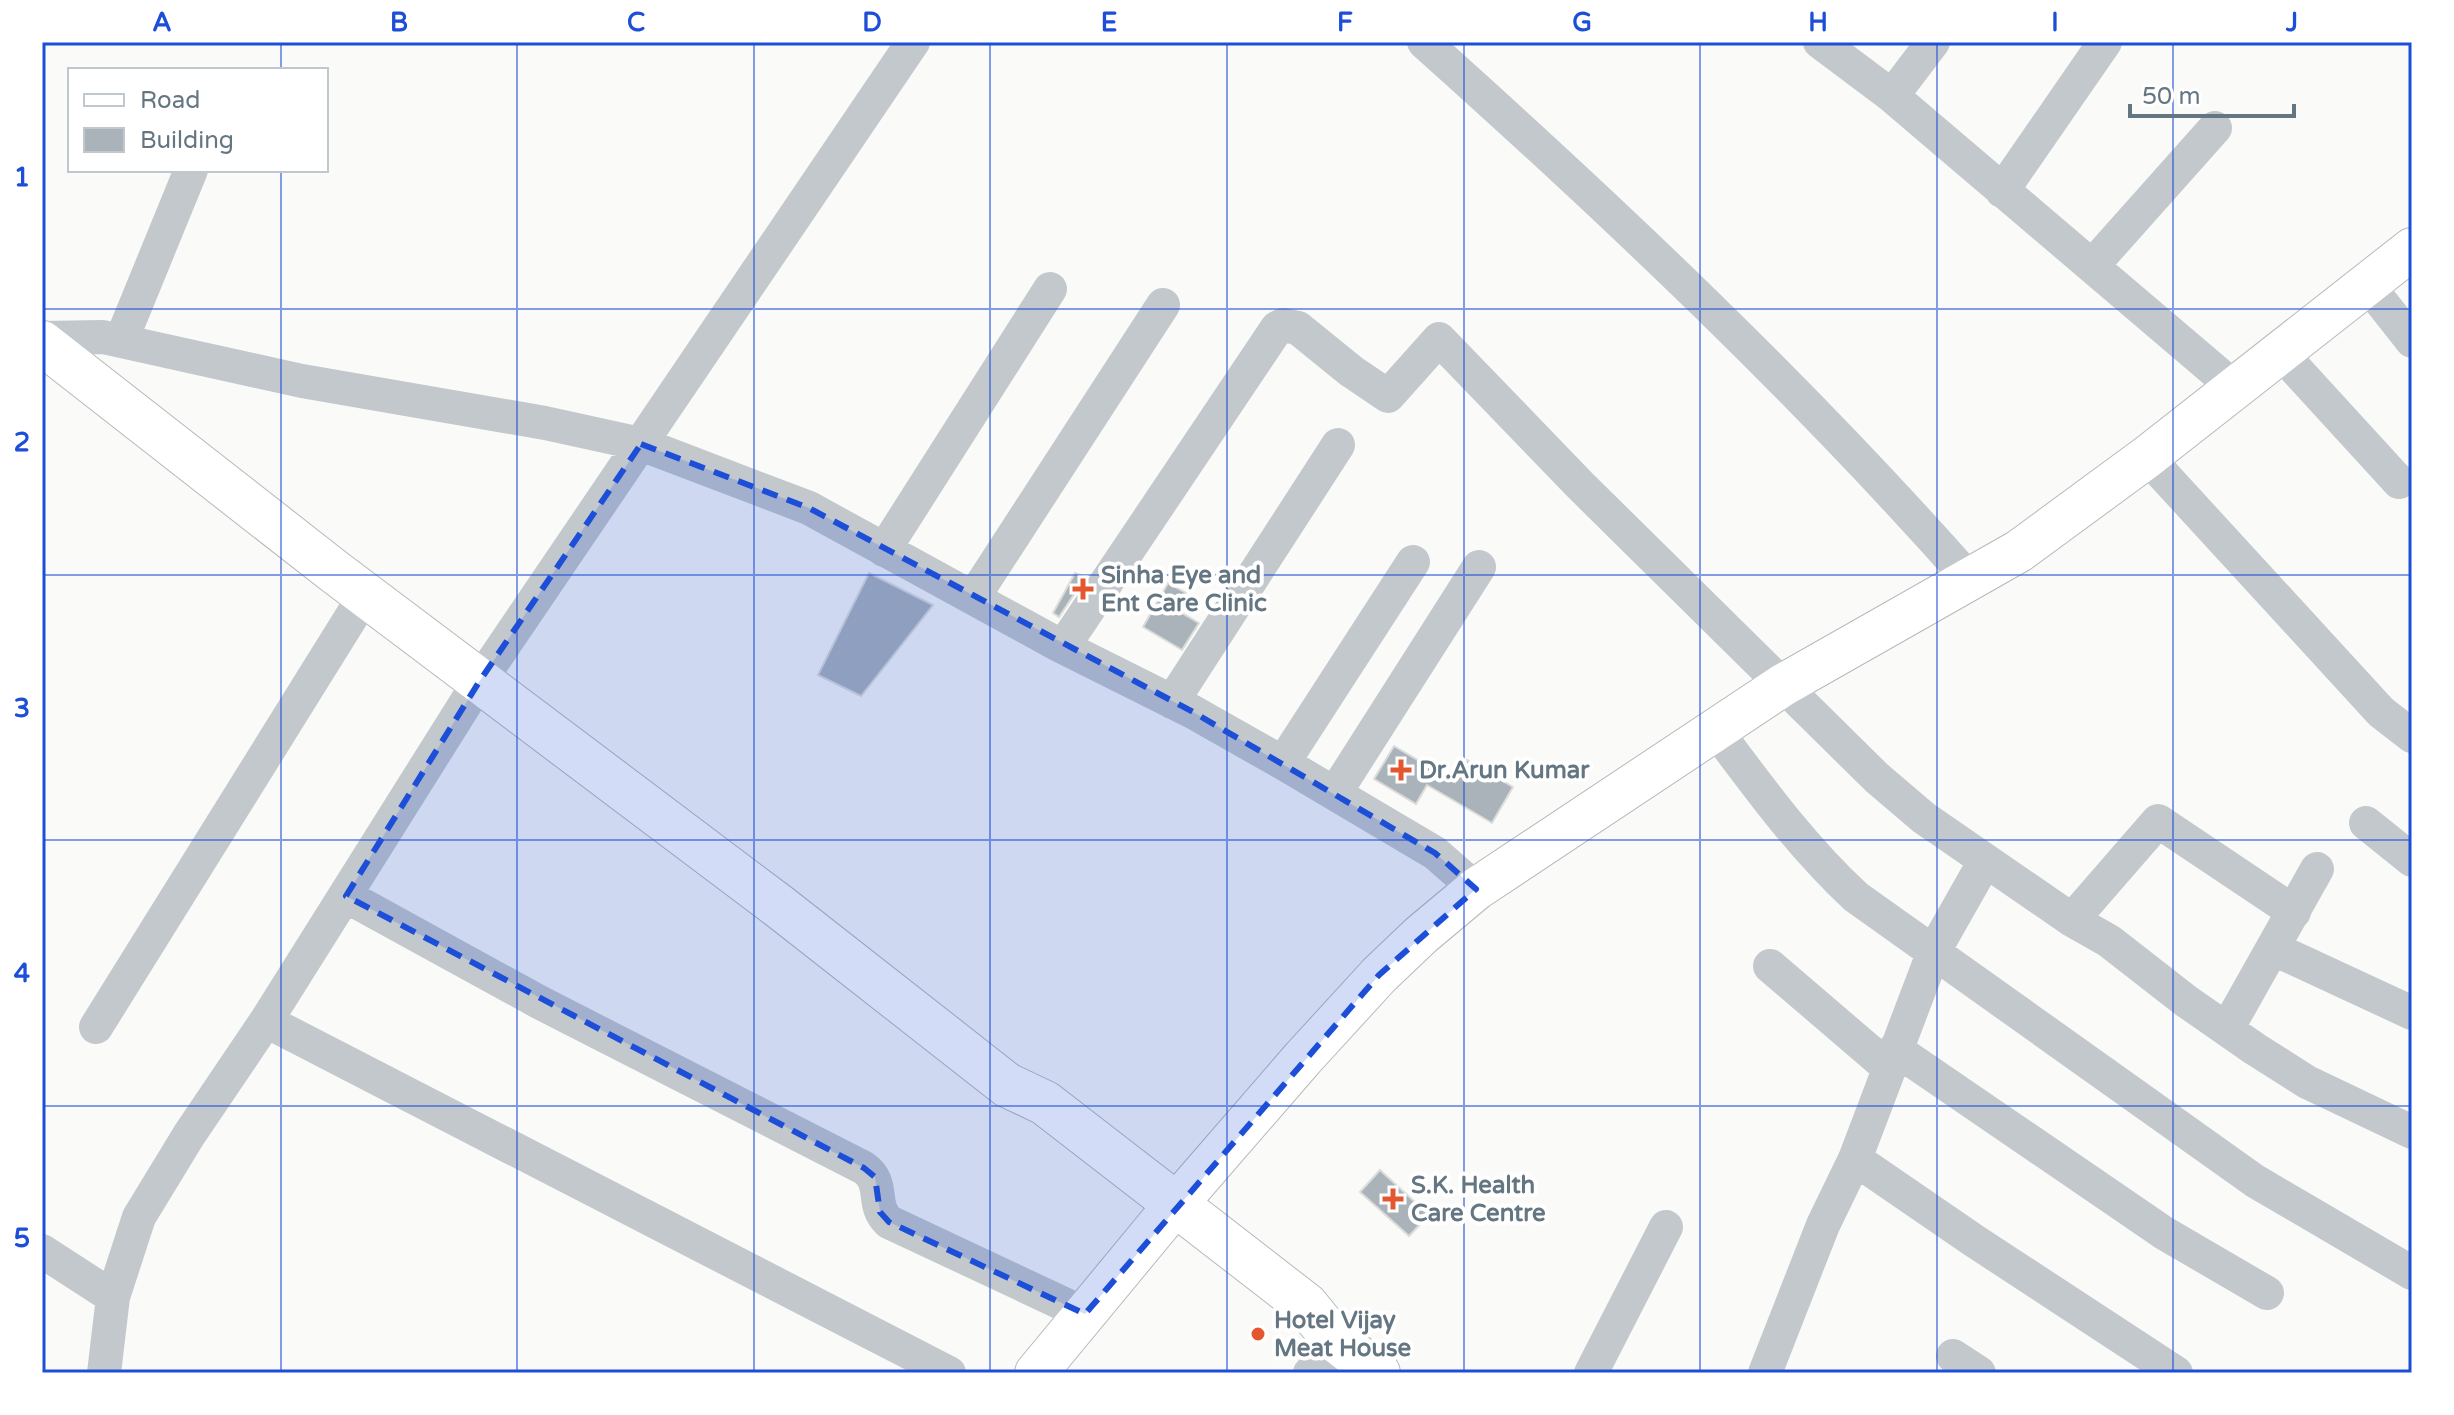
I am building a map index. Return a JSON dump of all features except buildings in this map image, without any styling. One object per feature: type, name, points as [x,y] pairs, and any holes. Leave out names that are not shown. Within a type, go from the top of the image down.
[{"type":"highway","points":[[42,340],[365,595],[780,907],[1007,1085],[1045,1103],[1168,1213],[1306,1305],[1328,1352],[1378,1373]]},
{"type":"main road","points":[[1036,1373],[1168,1213],[1379,975],[1476,889],[1783,685],[1970,580],[2044,533],[2147,457],[2412,249]]},
{"type":"street","points":[[104,1373],[113,1297],[139,1217],[189,1135],[346,896],[479,682],[913,42]]},
{"type":"street","points":[[1424,42],[1553,157],[1717,316],[1897,497],[1970,580]]},
{"type":"street","points":[[1820,42],[1892,96],[2235,388]]},
{"type":"street","points":[[1892,96],[1933,42]]},
{"type":"street","points":[[2002,191],[2105,42]]},
{"type":"street","points":[[2092,266],[2215,128]]},
{"type":"street","points":[[121,341],[190,172]]},
{"type":"street","points":[[2367,284],[2412,341]]},
{"type":"street","points":[[884,550],[1050,289]]},
{"type":"street","points":[[973,598],[1163,305]]},
{"type":"street","points":[[1063,647],[1277,328],[1283,325],[1298,328],[1388,396],[1439,339],[1580,485],[1877,778],[1924,818],[2072,920],[2109,941],[2186,1001],[2307,1082],[2412,1132]]},
{"type":"street","points":[[42,340],[103,337],[302,381],[545,423],[641,444],[809,508],[1283,763],[1435,853],[1476,889]]},
{"type":"street","points":[[2280,352],[2399,482]]},
{"type":"street","points":[[1172,702],[1338,445]]},
{"type":"street","points":[[2147,457],[2381,712],[2412,736]]},
{"type":"street","points":[[1283,763],[1413,562]]},
{"type":"street","points":[[1335,793],[1479,567]]},
{"type":"street","points":[[96,1027],[365,595]]},
{"type":"street","points":[[1715,729],[1821,864],[1880,915],[2255,1181],[2409,1264]]},
{"type":"street","points":[[2072,920],[2158,821],[2294,912]]},
{"type":"street","points":[[2366,823],[2412,860]]},
{"type":"street","points":[[1765,1373],[1823,1225],[1855,1159],[1934,951],[1985,861]]},
{"type":"street","points":[[2227,1029],[2317,869]]},
{"type":"street","points":[[346,896],[539,1002],[864,1168],[875,1177],[880,1212],[889,1222],[1085,1314]]},
{"type":"street","points":[[2274,949],[2412,1013]]},
{"type":"street","points":[[1770,966],[1892,1058],[2164,1233],[2267,1293]]},
{"type":"street","points":[[266,1021],[949,1373]]},
{"type":"street","points":[[1855,1159],[2176,1373]]},
{"type":"street","points":[[1591,1373],[1666,1227]]},
{"type":"street","points":[[42,1251],[113,1297]]},
{"type":"highlighted area","points":[[641,444],[809,508],[1193,712],[1435,853],[1476,889],[1379,975],[1085,1314],[889,1222],[880,1212],[875,1177],[864,1168],[346,896],[479,682]]},
{"type":"place","name":"Sinha Eye and Ent Care Clinic","points":[[1083,589]]},
{"type":"place","name":"Dr.Arun Kumar","points":[[1401,770]]},
{"type":"place","name":"S.K. Health Care Centre","points":[[1393,1199]]},
{"type":"place","name":"Hotel Vijay Meat House","points":[[1258,1334]]}]
